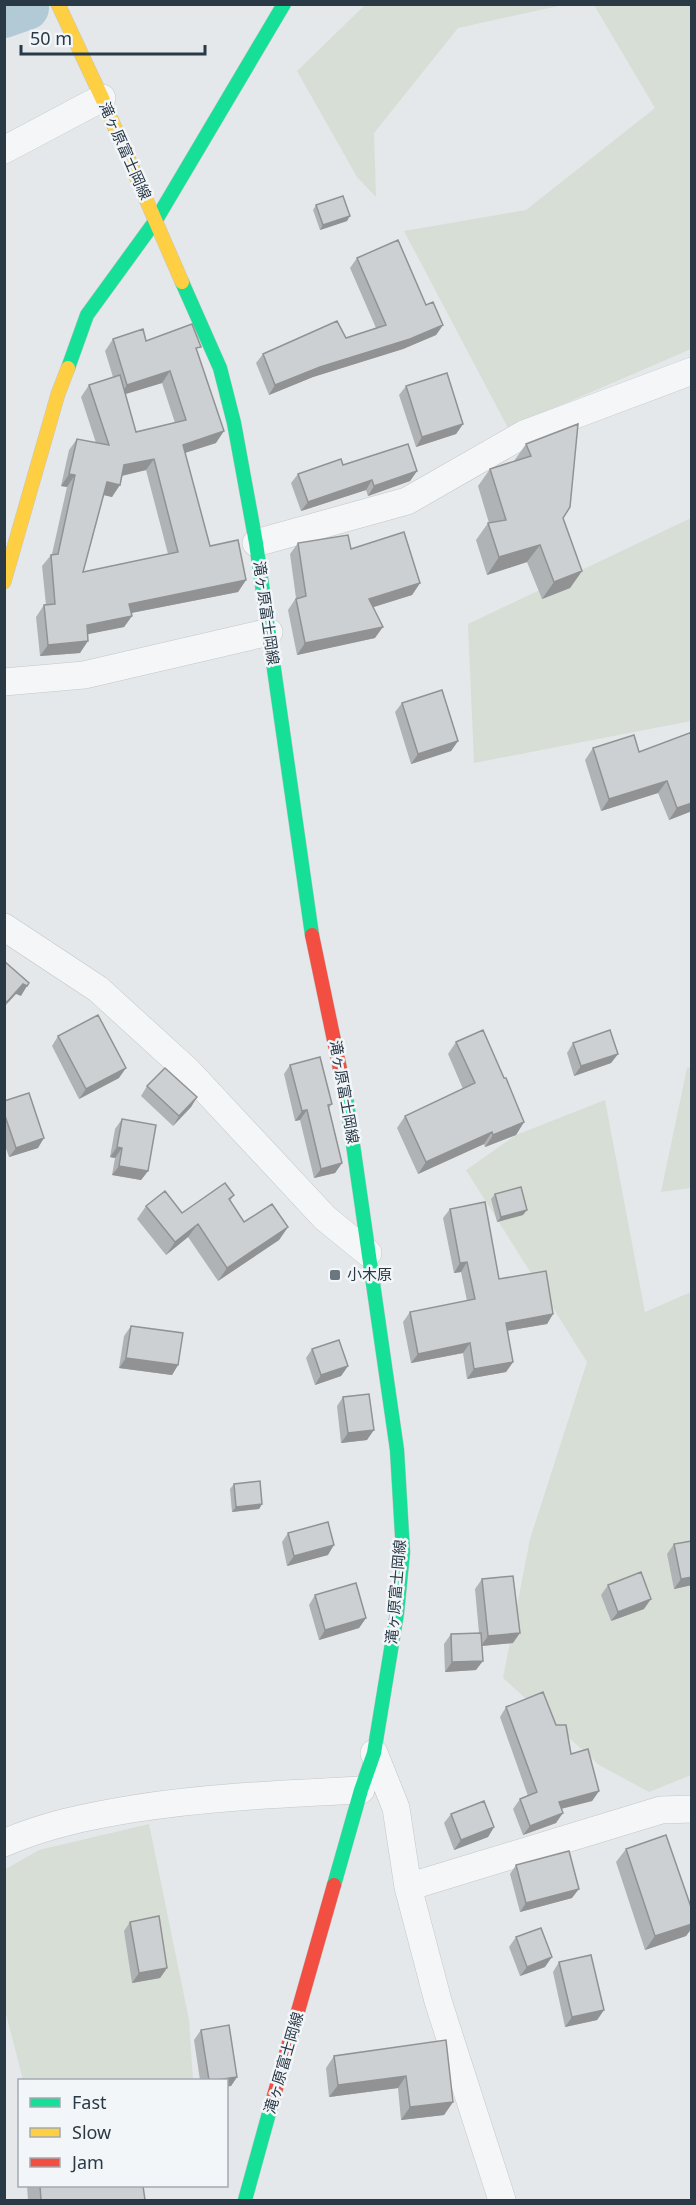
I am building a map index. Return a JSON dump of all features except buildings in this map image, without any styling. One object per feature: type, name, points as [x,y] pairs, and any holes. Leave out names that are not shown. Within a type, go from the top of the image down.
[{"type":"main road","name":"滝ヶ原富士岡線","points":[[58,4],[102,98],[220,368],[234,423],[256,543],[313,939],[346,1096],[397,1450],[403,1552],[398,1613],[374,1753],[361,1790],[245,2200]]},
{"type":"main road","points":[[4,582],[58,394],[87,315],[156,220],[284,4]]},
{"type":"street","points":[[4,150],[102,98]]},
{"type":"street","points":[[256,543],[407,501],[524,434],[692,371]]},
{"type":"street","points":[[4,682],[84,675],[268,632]]},
{"type":"street","points":[[4,927],[98,989],[189,1071],[325,1218],[369,1253]]},
{"type":"street","points":[[374,1753],[396,1808],[408,1887],[438,2001],[501,2200]]},
{"type":"street","points":[[4,1843],[23,1835],[88,1816],[190,1800],[361,1790]]},
{"type":"street","points":[[408,1887],[661,1810],[692,1809]]},
{"type":"shaded area","points":[[365,5],[563,5],[458,28],[374,133],[376,197],[357,177],[297,71]]},
{"type":"shaded area","points":[[594,5],[691,5],[691,349],[508,428],[404,231],[526,210],[655,108]]},
{"type":"shaded area","points":[[691,518],[691,721],[474,763],[468,624]]},
{"type":"shaded area","points":[[691,1067],[691,1188],[661,1192],[687,1068]]},
{"type":"shaded area","points":[[605,1100],[645,1312],[691,1292],[691,1775],[649,1792],[599,1765],[503,1678],[530,1539],[587,1362],[466,1170],[516,1135]]},
{"type":"shaded area","points":[[149,1824],[189,2020],[193,2079],[23,2079],[5,2010],[4,1870],[39,1850]]},
{"type":"waterway","points":[[4,16],[27,8]]},
{"type":"traffic: fast","points":[[68,368],[87,315],[156,220],[284,4]]},
{"type":"traffic: fast","points":[[182,282],[220,368],[234,423],[256,543],[312,935]]},
{"type":"traffic: fast","points":[[334,1885],[374,1753],[397,1613],[403,1552],[397,1450],[346,1096],[340,1069]]},
{"type":"traffic: fast","points":[[245,2200],[271,2106]]},
{"type":"traffic: slow","points":[[58,4],[102,98],[182,282]]},
{"type":"traffic: slow","points":[[4,582],[58,394],[68,368]]},
{"type":"traffic: jam","points":[[312,935],[340,1069]]},
{"type":"traffic: jam","points":[[271,2106],[334,1885]]},
{"type":"place","name":"小木原","points":[[335,1275]]}]
